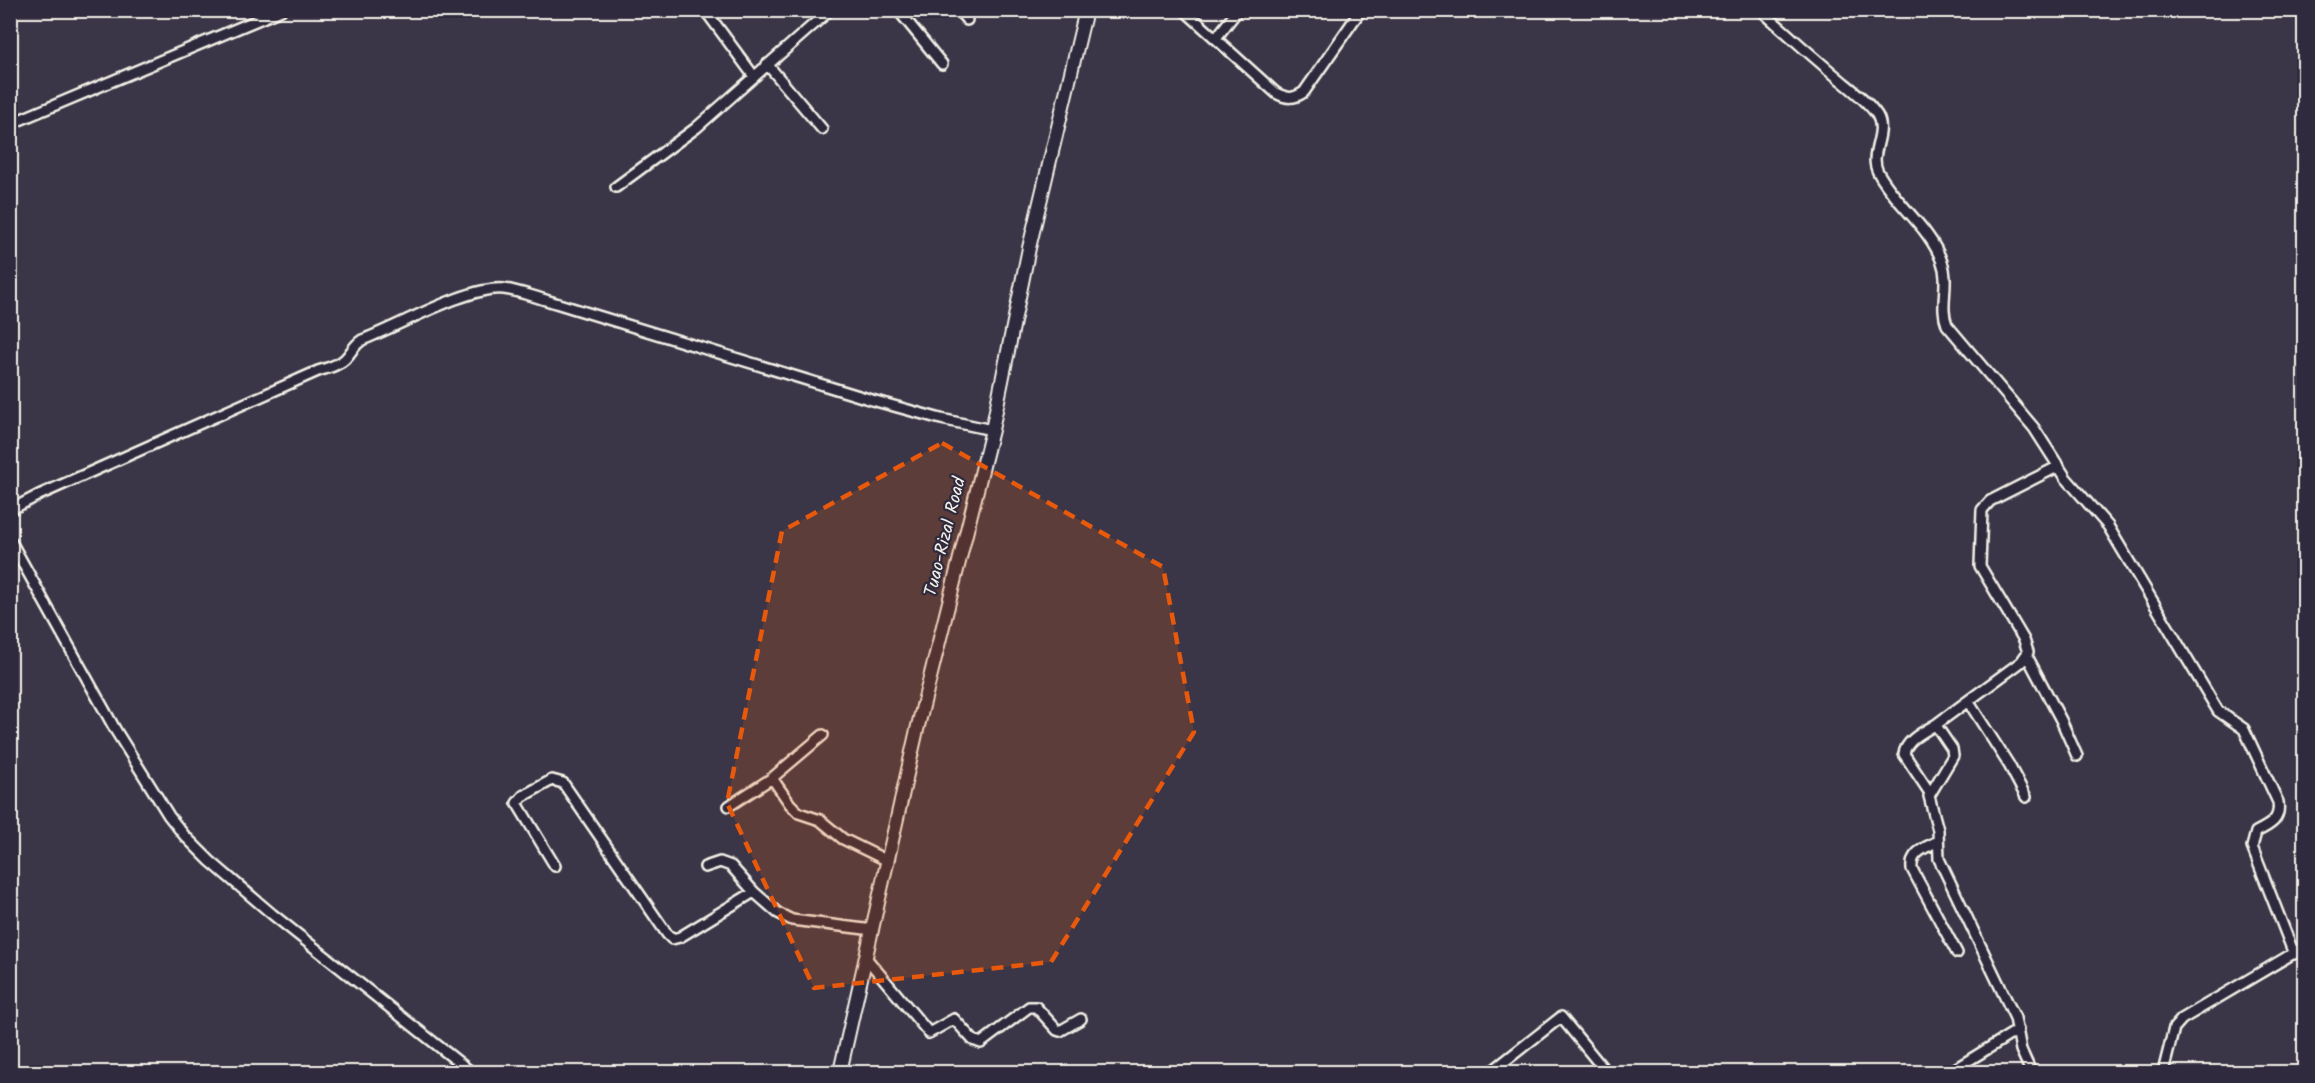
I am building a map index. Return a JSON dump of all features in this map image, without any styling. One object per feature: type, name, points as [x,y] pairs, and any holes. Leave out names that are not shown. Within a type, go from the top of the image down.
[{"type":"main road","name":"Tuao-Rizal Road","points":[[840,1072],[919,723],[992,430],[1029,248],[1086,10]]},
{"type":"street","points":[[10,124],[281,10]]},
{"type":"street","points":[[705,10],[753,75]]},
{"type":"street","points":[[616,186],[696,128],[753,75],[830,10]]},
{"type":"street","points":[[898,10],[942,64]]},
{"type":"street","points":[[958,10],[967,20]]},
{"type":"street","points":[[1184,10],[1284,98],[1292,98],[1304,92],[1361,10]]},
{"type":"street","points":[[1216,38],[1238,10]]},
{"type":"street","points":[[1761,10],[1877,115],[1881,129],[1875,164],[1882,179],[1924,232],[1942,261],[1946,281],[1944,314],[1947,325],[2034,428],[2066,478],[2108,526],[2217,711],[2244,729],[2278,802],[2280,812],[2274,822],[2256,832],[2252,848],[2294,954]]},
{"type":"street","points":[[768,64],[822,129]]},
{"type":"street","points":[[10,510],[39,495],[338,364],[346,359],[355,344],[362,340],[464,297],[489,290],[505,289],[549,301],[872,400],[992,430]]},
{"type":"street","points":[[2059,466],[1990,501],[1982,510],[1980,566],[2028,646],[2027,656],[2077,756]]},
{"type":"street","points":[[10,540],[116,731],[169,816],[184,835],[210,861],[272,914],[471,1072]]},
{"type":"street","points":[[1930,793],[1904,754],[1904,750],[1910,742],[2027,656]]},
{"type":"street","points":[[1968,701],[2009,765],[2026,797]]},
{"type":"street","points":[[1938,723],[1937,727],[1952,749],[1953,756],[1930,793],[1929,802],[1938,830],[1939,859],[2007,999],[2015,1018],[2021,1050],[2031,1072]]},
{"type":"street","points":[[729,806],[772,778],[823,735]]},
{"type":"street","points":[[772,778],[799,813],[820,819],[843,838],[888,861]]},
{"type":"street","points":[[555,866],[517,803],[523,796],[552,780],[563,783],[672,939],[680,937],[754,892]]},
{"type":"street","points":[[1938,840],[1916,854],[1912,859],[1912,869],[1957,952]]},
{"type":"street","points":[[705,867],[715,863],[727,863],[737,871],[754,892],[778,913],[792,920],[873,930]]},
{"type":"street","points":[[2163,1072],[2174,1028],[2182,1019],[2304,947]]},
{"type":"street","points":[[867,958],[929,1033],[954,1019],[973,1040],[981,1043],[1029,1007],[1036,1007],[1049,1023],[1060,1031],[1081,1019]]},
{"type":"street","points":[[1491,1072],[1561,1017],[1606,1072]]},
{"type":"street","points":[[1950,1072],[2018,1030]]},
{"type":"highlighted area","points":[[942,443],[1163,567],[1194,732],[1051,962],[814,988],[727,803],[782,531]]}]
